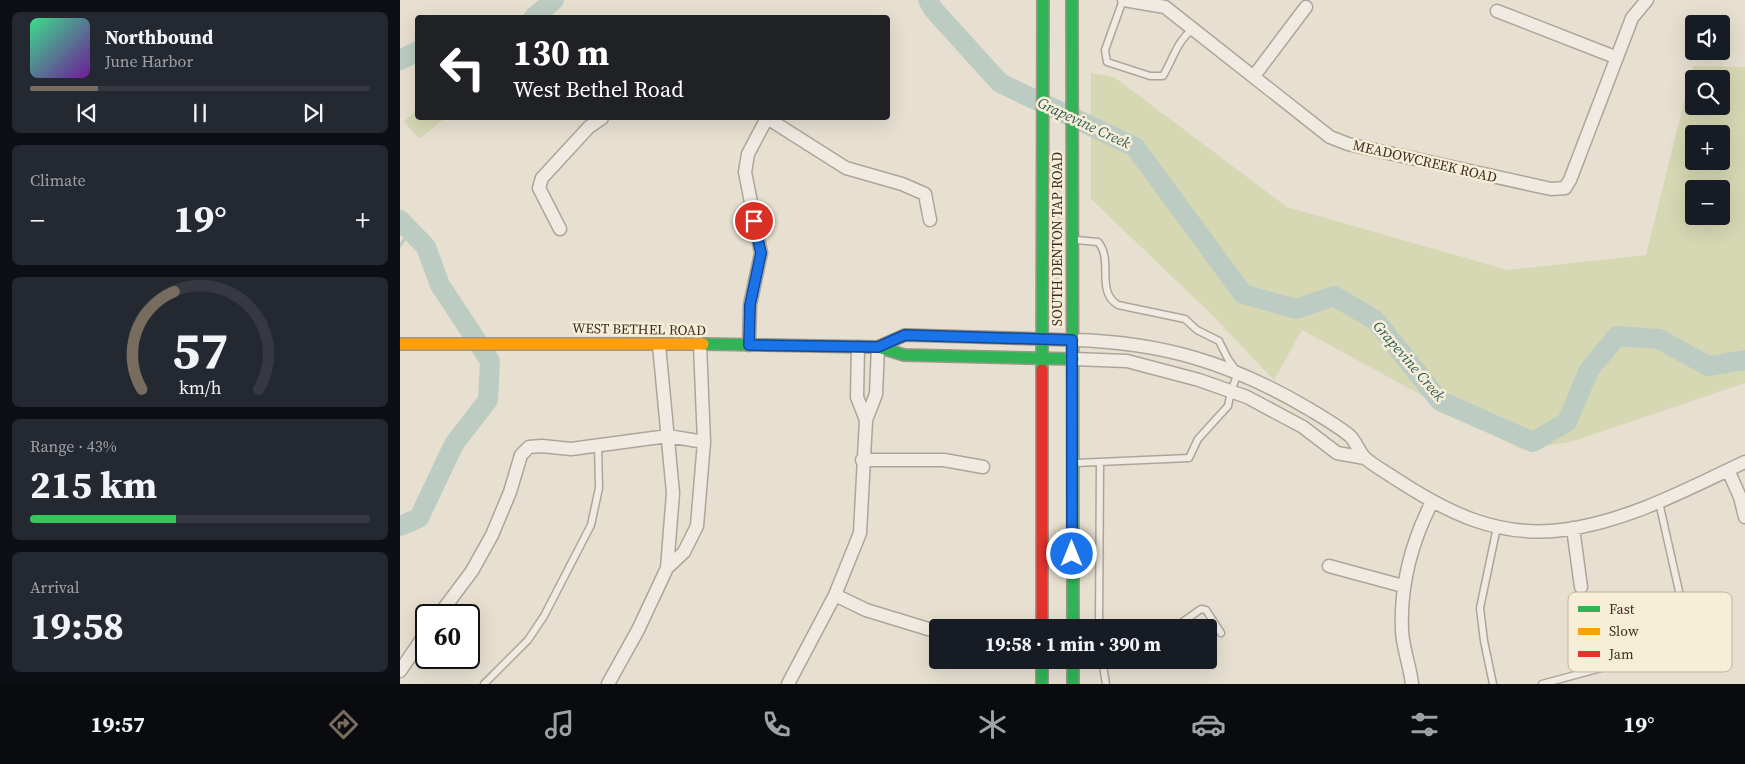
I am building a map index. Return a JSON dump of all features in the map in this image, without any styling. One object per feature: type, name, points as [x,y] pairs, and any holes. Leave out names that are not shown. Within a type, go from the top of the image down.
[{"type":"main road","name":"SOUTH DENTON TAP ROAD","points":[[1042,619],[1043,0]]},
{"type":"main road","name":"SOUTH DENTON TAP ROAD","points":[[1072,0],[1072,619]]},
{"type":"main road","name":"WEST BETHEL ROAD","points":[[878,347],[905,335],[1072,340]]},
{"type":"main road","name":"WEST BETHEL ROAD","points":[[400,344],[700,344],[878,347],[904,355],[1072,359]]},
{"type":"main road","points":[[1042,669],[1042,684]]},
{"type":"main road","points":[[1072,669],[1073,684]]},
{"type":"street","name":"MEADOWCREEK ROAD","points":[[1123,0],[1165,7],[1330,137],[1348,144],[1551,190],[1565,188],[1570,180],[1615,57],[1632,18],[1647,0]]},
{"type":"street","points":[[1254,76],[1306,8]]},
{"type":"street","points":[[1496,10],[1615,57]]},
{"type":"street","points":[[560,229],[539,188],[542,178],[589,126],[599,120]]},
{"type":"street","points":[[749,345],[750,305],[761,253],[744,172],[748,154],[766,120]]},
{"type":"street","points":[[770,120],[846,168],[902,184],[925,194],[930,220]]},
{"type":"street","points":[[1072,340],[1121,342],[1176,352],[1222,365],[1308,409],[1350,436],[1365,458],[1432,502],[1453,514],[1497,527],[1543,532],[1605,521],[1659,502],[1745,462]]},
{"type":"street","points":[[608,684],[638,630],[667,568],[673,493],[659,344]]},
{"type":"street","points":[[667,568],[684,552],[697,526],[704,442],[700,344]]},
{"type":"street","points":[[858,347],[857,397],[866,420]]},
{"type":"street","points":[[788,684],[835,595],[860,533],[862,460],[866,420],[876,394],[878,347]]},
{"type":"street","points":[[1072,359],[1127,361],[1179,374],[1231,391],[1303,427],[1337,453],[1365,458]]},
{"type":"street","points":[[447,604],[472,571],[492,536],[510,492],[521,455],[529,447],[542,446],[572,449],[668,436],[704,442]]},
{"type":"street","points":[[862,460],[944,460],[983,467]]},
{"type":"street","points":[[1728,470],[1740,497],[1745,518]]},
{"type":"street","points":[[1412,684],[1402,632],[1403,586],[1413,543],[1432,502]]},
{"type":"street","points":[[1573,528],[1581,587]]},
{"type":"street","points":[[1329,566],[1403,586]]},
{"type":"street","points":[[835,595],[866,610],[929,629]]},
{"type":"street","points":[[400,670],[415,649]]},
{"type":"lane","points":[[1123,0],[1105,54],[1107,62],[1158,77],[1163,76],[1184,35],[1194,28]]},
{"type":"lane","points":[[1072,239],[1098,242],[1103,248],[1106,292],[1111,301],[1118,305],[1185,319],[1198,330],[1219,341],[1238,373],[1228,406],[1198,439],[1189,458],[1072,463]]},
{"type":"lane","points":[[484,684],[528,640],[544,616],[591,525],[599,488],[598,445]]},
{"type":"lane","points":[[1099,619],[1100,462]]},
{"type":"lane","points":[[1659,502],[1679,592]]},
{"type":"lane","points":[[1493,684],[1480,608],[1497,527]]},
{"type":"lane","points":[[1187,619],[1201,609],[1206,610],[1212,619]]},
{"type":"lane","points":[[1217,626],[1222,633]]},
{"type":"lane","points":[[1104,669],[1106,684]]},
{"type":"lane","points":[[1542,684],[1587,672]]},
{"type":"green space","points":[[1693,66],[1745,67],[1745,383],[1574,441],[1522,450],[1302,330],[1274,380],[1211,314],[1091,199],[1091,73],[1114,77],[1287,207],[1508,270],[1646,255],[1685,98],[1685,115],[1730,115],[1730,70],[1692,70]]},
{"type":"green space","points":[[415,112],[415,120],[443,120],[419,139],[404,121]]},
{"type":"green space","points":[[1050,157],[1061,164],[1062,316],[1054,316]]},
{"type":"waterway","name":"Grapevine Creek","points":[[536,15],[554,0]]},
{"type":"waterway","name":"Grapevine Creek","points":[[928,0],[933,9],[1000,83],[1135,147],[1243,294],[1296,309],[1334,296],[1375,320],[1440,401],[1533,442],[1567,422],[1589,370],[1617,336],[1659,339],[1708,366],[1745,360]]},
{"type":"waterway","name":"Grapevine Creek","points":[[400,60],[415,52]]},
{"type":"waterway","name":"Grapevine Creek","points":[[400,220],[426,247],[440,285],[490,361],[488,400],[454,444],[419,518],[400,526]]},
{"type":"waterway","points":[[400,246],[411,229]]},
{"type":"traffic: fast","points":[[1042,370],[1043,0]]},
{"type":"traffic: fast","points":[[1072,0],[1073,619]]},
{"type":"traffic: fast","points":[[703,344],[878,347],[904,355],[1073,359]]},
{"type":"traffic: fast","points":[[1042,669],[1042,684]]},
{"type":"traffic: fast","points":[[1073,669],[1073,684]]},
{"type":"traffic: slow","points":[[878,347],[905,335],[1073,340]]},
{"type":"traffic: slow","points":[[400,344],[703,344]]},
{"type":"traffic: jam","points":[[1042,370],[1042,619]]},
{"type":"route","points":[[754,221],[761,253],[750,305],[749,345],[878,347],[905,335],[1072,340],[1072,554]]}]
